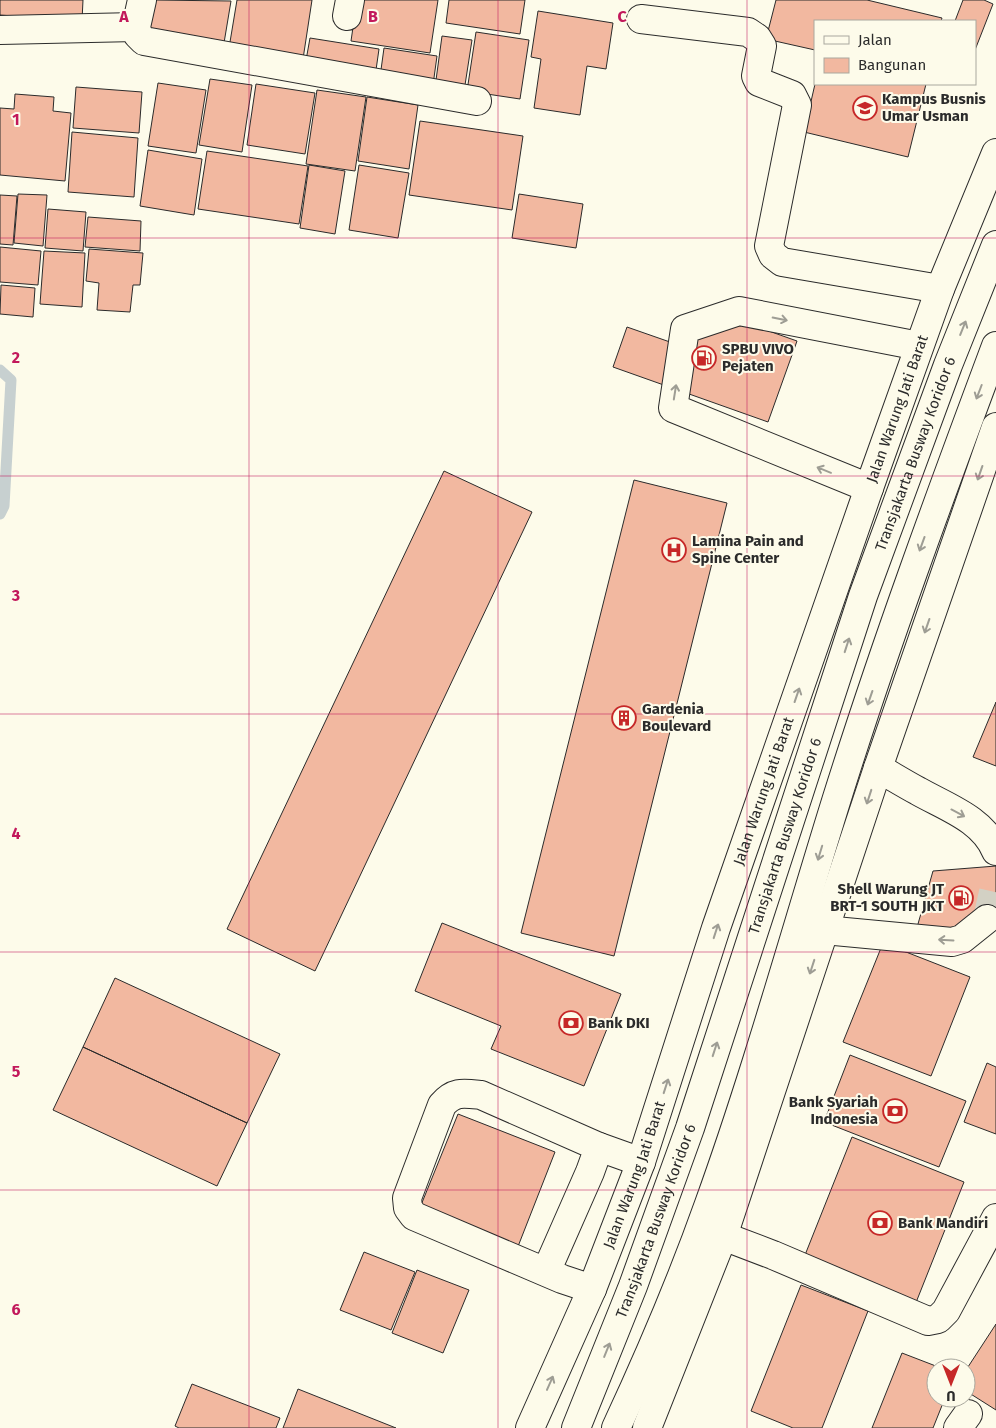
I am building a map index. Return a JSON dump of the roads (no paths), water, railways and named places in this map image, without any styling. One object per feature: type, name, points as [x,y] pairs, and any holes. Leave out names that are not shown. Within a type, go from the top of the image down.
[{"type":"main road","points":[[140,34],[142,0]]},
{"type":"main road","points":[[641,19],[748,32],[757,38],[762,46],[756,76],[759,82],[792,96],[798,105],[769,246],[773,255],[782,262],[940,289]]},
{"type":"main road","points":[[0,30],[140,34],[477,101]]},
{"type":"main road","name":"Jalan Warung Jati Barat","points":[[530,1428],[592,1289],[641,1162],[716,928],[869,488],[940,289],[996,153]]},
{"type":"main road","name":"Transjakarta Busway Koridor 6","points":[[576,1428],[633,1286],[690,1128],[863,596],[948,365],[996,245]]},
{"type":"main road","points":[[869,488],[672,408],[685,329],[739,311],[919,346]]},
{"type":"main road","points":[[616,1428],[678,1284],[708,1206],[735,1128],[835,803],[922,545],[996,346]]},
{"type":"main road","points":[[650,1427],[723,1236],[878,768],[996,427]]},
{"type":"main road","points":[[878,768],[972,820],[992,841],[996,851]]},
{"type":"main road","points":[[824,930],[952,942],[962,939],[987,919]]},
{"type":"main road","points":[[592,1289],[546,1272],[414,1216],[408,1208],[407,1198],[442,1105],[450,1096],[465,1093],[481,1095],[598,1147],[641,1162]]},
{"type":"main road","points":[[546,1272],[590,1172],[598,1147]]},
{"type":"main road","points":[[723,1236],[773,1255],[928,1321],[938,1319],[946,1311],[996,1218]]},
{"type":"waterway","points":[[0,370],[11,380],[4,506],[0,514]]},
{"type":"tunnel","points":[[987,919],[996,879]]},
{"type":"place","name":"Kampus Busnis Umar Usman","points":[[865,108]]},
{"type":"place","name":"SPBU VIVO Pejaten","points":[[704,358]]},
{"type":"place","name":"Lamina Pain and Spine Center","points":[[674,550]]},
{"type":"place","name":"Gardenia Boulevard","points":[[624,718]]},
{"type":"place","name":"Shell Warung JT BRT-1 SOUTH JKT","points":[[961,898]]},
{"type":"place","name":"Bank DKI","points":[[571,1023]]},
{"type":"place","name":"Bank Syariah Indonesia","points":[[895,1111]]},
{"type":"place","name":"Bank Mandiri","points":[[880,1223]]}]
